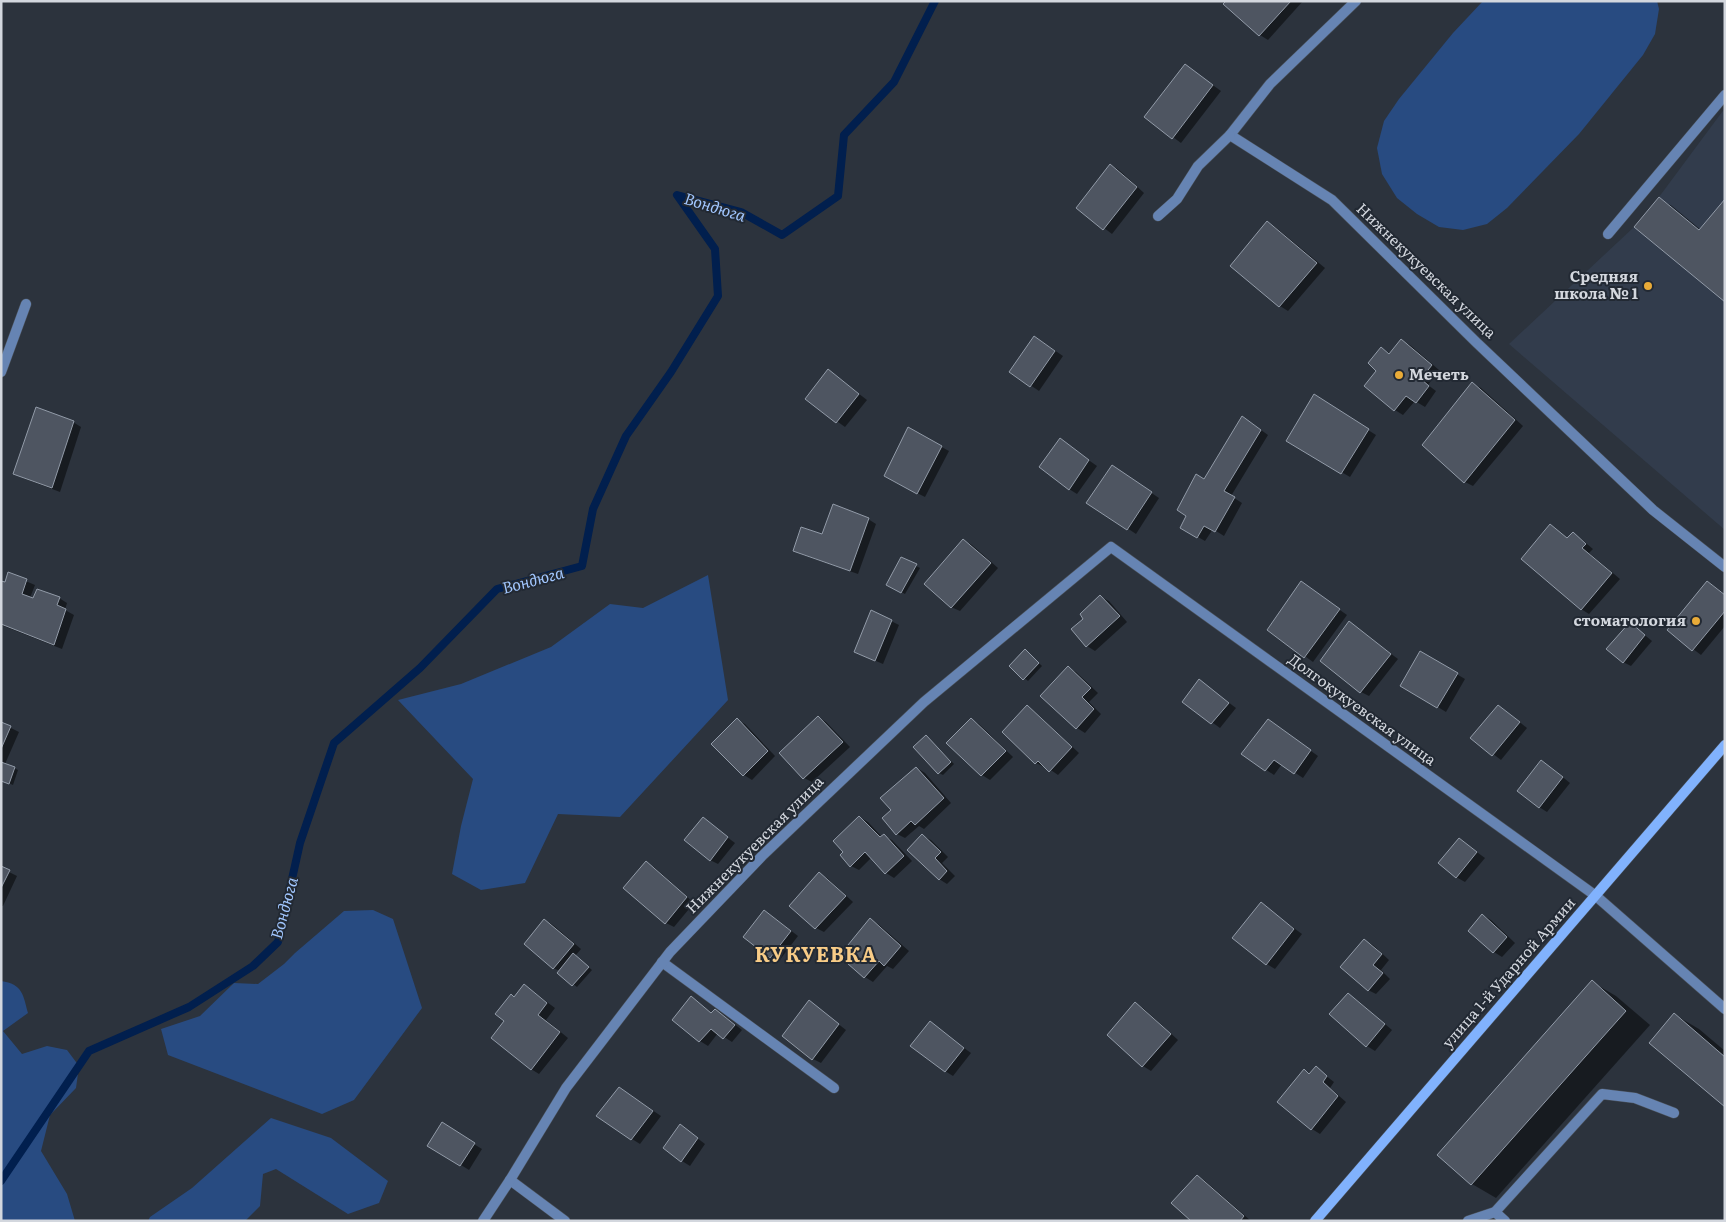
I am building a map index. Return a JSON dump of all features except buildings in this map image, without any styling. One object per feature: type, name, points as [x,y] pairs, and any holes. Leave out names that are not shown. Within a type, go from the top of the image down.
[{"type":"main road","name":"улица 1-й Ударной Армии","points":[[1315,1221],[1725,745]]},
{"type":"street","points":[[1158,216],[1177,198],[1198,166],[1230,134],[1270,84],[1356,1]]},
{"type":"street","points":[[1608,234],[1725,95]]},
{"type":"street","name":"Нижнекукуевская улица","points":[[1230,134],[1332,200],[1470,336],[1653,510],[1725,567]]},
{"type":"street","points":[[1,372],[26,304]]},
{"type":"street","name":"Нижнекукуевская улица","points":[[483,1221],[566,1088],[670,952],[762,856],[924,702],[1111,547]]},
{"type":"street","name":"Долгокукуевская улица","points":[[1111,547],[1596,896],[1725,1009]]},
{"type":"street","points":[[662,962],[834,1088]]},
{"type":"street","points":[[1468,1221],[1495,1212],[1602,1094],[1635,1098],[1674,1112]]},
{"type":"street","points":[[510,1180],[565,1221]]},
{"type":"street","points":[[1495,1212],[1504,1221]]},
{"type":"shaded area","points":[[1483,1],[1657,1],[1659,9],[1655,34],[1643,55],[1579,134],[1507,208],[1487,224],[1463,230],[1439,227],[1417,214],[1397,198],[1382,174],[1377,148],[1384,121],[1399,99],[1453,33]]},
{"type":"shaded area","name":"Средняя школа № 1","points":[[1725,108],[1725,530],[1509,344],[1634,227],[1659,197]]},
{"type":"shaded area","points":[[708,575],[728,700],[620,817],[558,814],[525,883],[481,890],[452,874],[461,826],[473,779],[398,700],[461,684],[551,647],[610,604],[643,608]]},
{"type":"shaded area","points":[[373,910],[393,919],[422,1008],[354,1100],[322,1114],[168,1055],[161,1029],[200,1016],[234,983],[258,984],[284,964],[344,911]]},
{"type":"shaded area","points":[[1,981],[8,982],[18,988],[25,1001],[28,1013],[3,1031],[22,1054],[47,1046],[67,1050],[79,1066],[76,1088],[50,1115],[41,1151],[67,1194],[75,1221],[1,1221]]},
{"type":"shaded area","points":[[271,1118],[331,1138],[388,1181],[379,1203],[348,1214],[276,1169],[263,1174],[260,1206],[245,1221],[148,1221],[150,1217],[192,1188]]},
{"type":"waterway","name":"Вондюга","points":[[1,1181],[89,1051],[189,1007],[253,966],[278,942],[300,843],[334,743],[420,668],[497,589],[582,566],[593,509],[626,436],[671,372],[718,296],[715,249],[677,195],[741,212],[782,235],[838,196],[844,135],[894,82],[935,1]]},
{"type":"place","name":"Средняя школа № 1","points":[[1648,286]]},
{"type":"place","name":"Мечеть","points":[[1399,375]]},
{"type":"place","name":"стоматология","points":[[1696,621]]},
{"type":"district","name":"КУКУЕВКА","points":[[816,955]]}]
